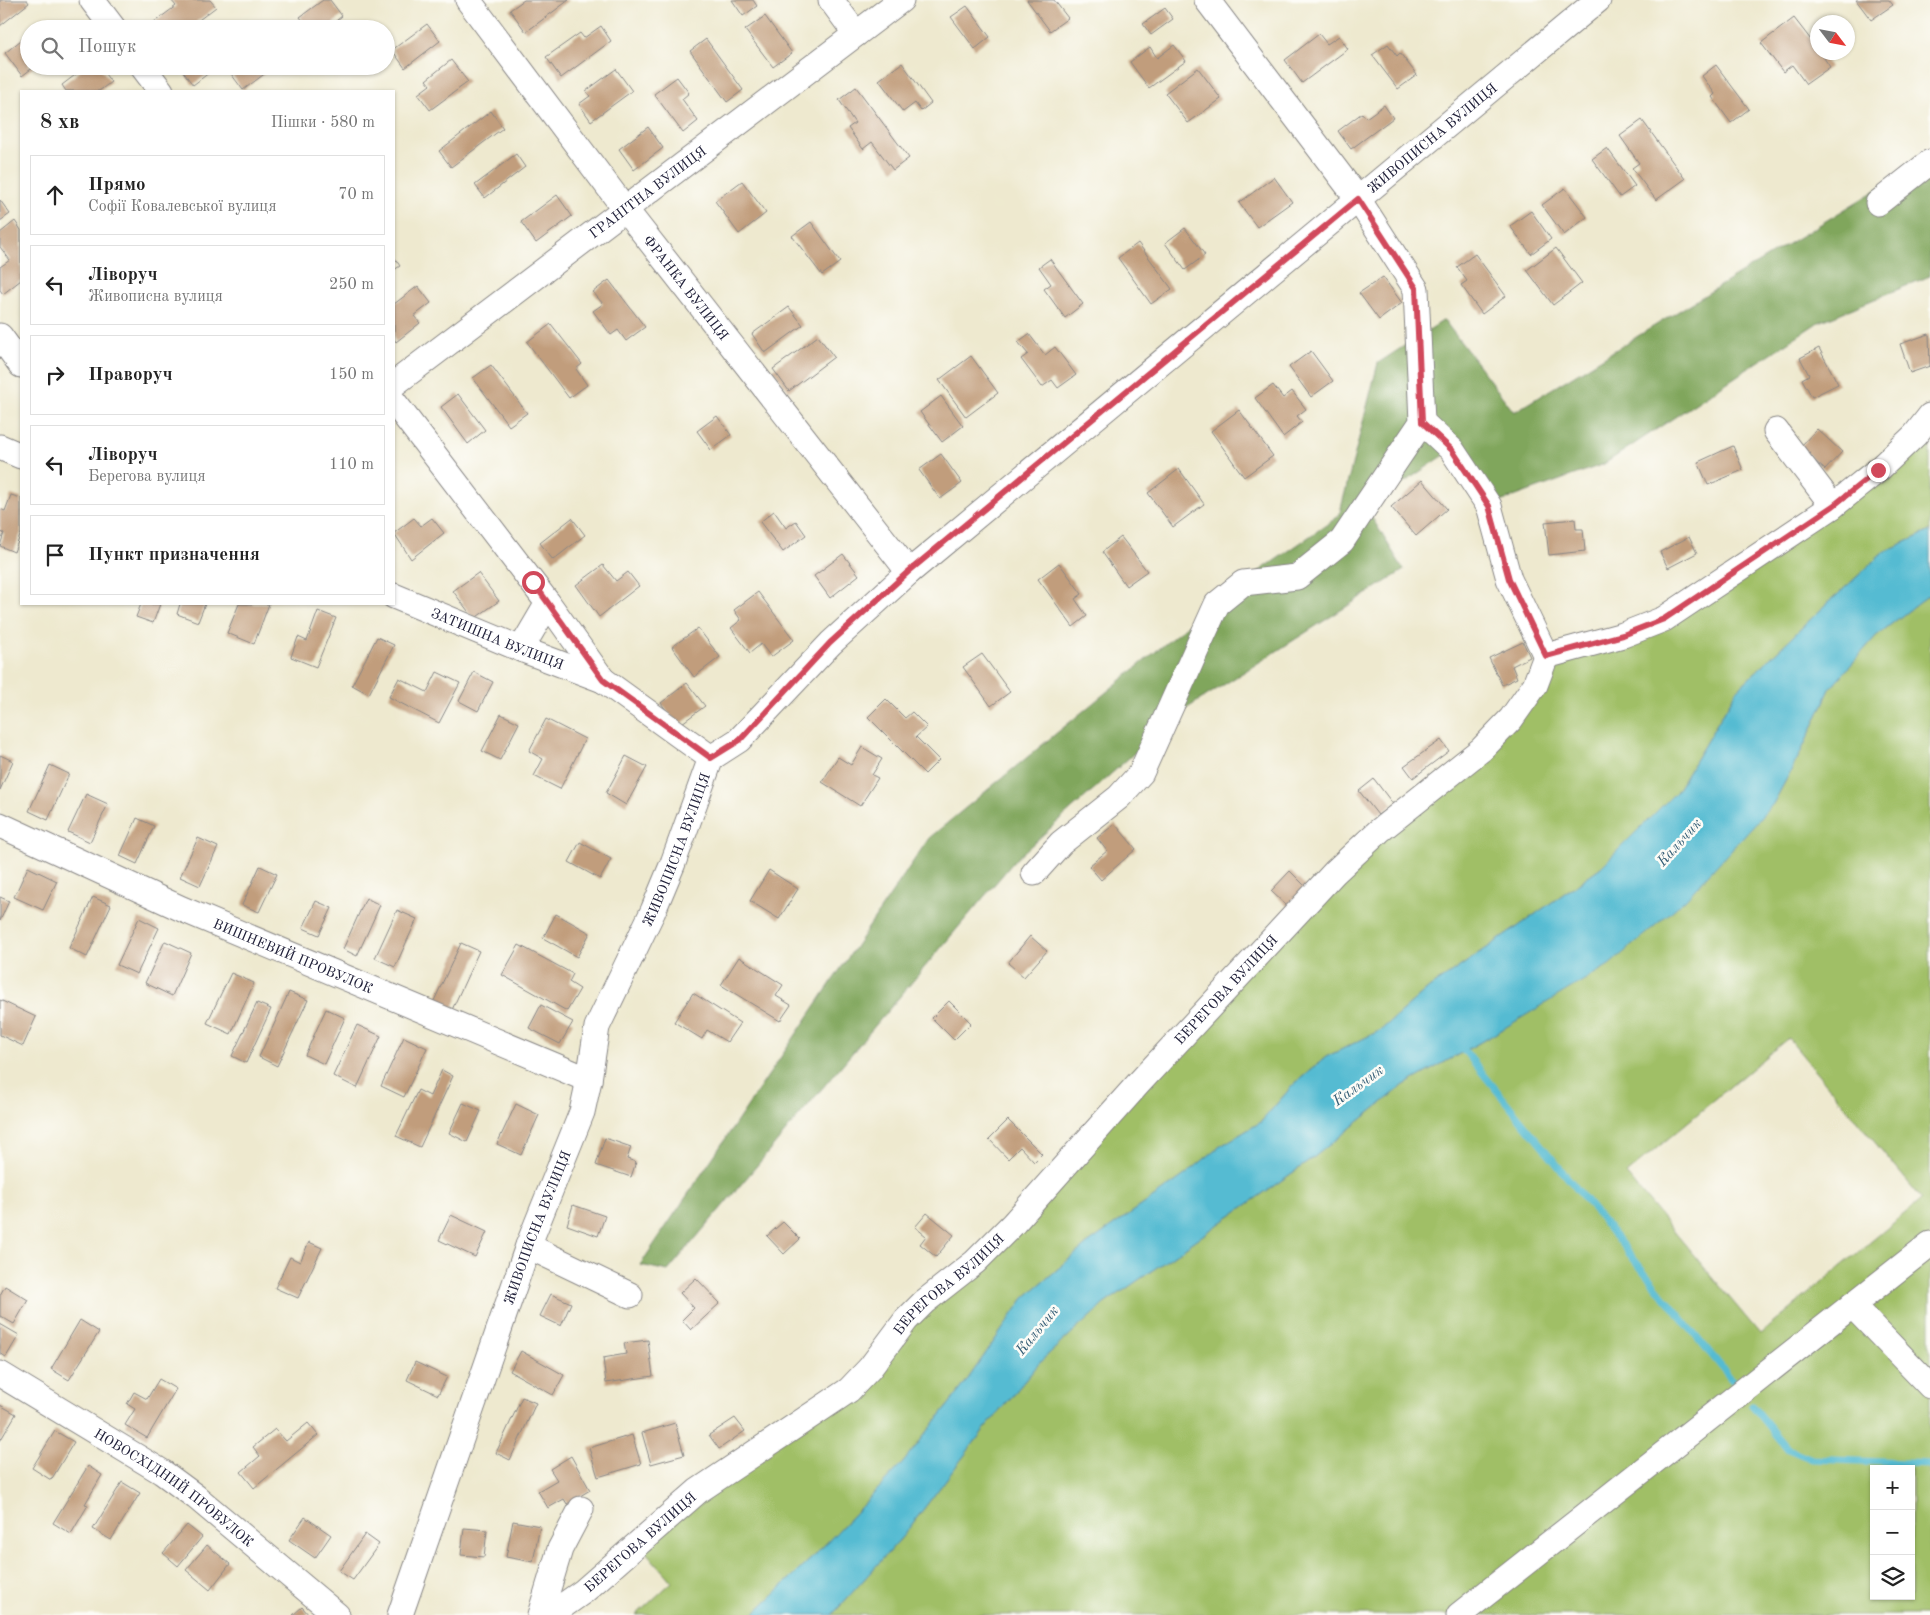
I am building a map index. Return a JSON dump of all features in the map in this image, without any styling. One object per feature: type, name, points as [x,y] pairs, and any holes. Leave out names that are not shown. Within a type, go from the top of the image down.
[{"type":"street","points":[[92,0],[107,20]]},
{"type":"street","name":"ФРАНКА ВУЛИЦЯ","points":[[468,0],[625,209],[908,572]]},
{"type":"street","points":[[831,0],[856,34]]},
{"type":"street","name":"ГРАНІТНА ВУЛИЦЯ","points":[[395,383],[901,0]]},
{"type":"street","points":[[1034,873],[1062,843],[1119,797],[1141,773],[1217,604],[1243,583],[1297,577],[1342,541],[1422,422],[1416,288],[1358,199],[1207,0]]},
{"type":"street","name":"ЖИВОПИСНА ВУЛИЦЯ","points":[[400,1615],[528,1246],[582,1112],[597,1028],[669,871],[711,758],[740,740],[830,643],[908,572],[1358,199],[1584,4]]},
{"type":"street","points":[[149,75],[160,90]]},
{"type":"street","points":[[1878,203],[1930,162]]},
{"type":"street","points":[[0,336],[20,364]]},
{"type":"street","points":[[395,403],[548,603],[603,680],[711,758]]},
{"type":"street","points":[[1422,422],[1452,450],[1489,506],[1509,579],[1546,656],[1623,635],[1664,619],[1833,506],[1878,470],[1915,434],[1930,416]]},
{"type":"street","points":[[1776,430],[1833,506]]},
{"type":"street","points":[[0,447],[20,456]]},
{"type":"street","name":"ЗАТИШНА ВУЛИЦЯ","points":[[395,596],[521,649],[603,680]]},
{"type":"street","points":[[521,649],[548,603]]},
{"type":"street","name":"БЕРЕГОВА ВУЛИЦЯ","points":[[550,1615],[584,1591],[698,1491],[849,1390],[870,1368],[906,1320],[924,1302],[975,1262],[1013,1224],[1138,1084],[1335,872],[1379,831],[1482,749],[1500,731],[1511,719],[1535,684],[1546,656]]},
{"type":"street","name":"ВИШНЕВИЙ ПРОВУЛОК","points":[[0,825],[182,909],[589,1080]]},
{"type":"street","points":[[1459,1615],[1930,1244]]},
{"type":"street","points":[[528,1246],[630,1295]]},
{"type":"street","points":[[1852,1305],[1930,1386]]},
{"type":"street","name":"НОВОСХІДНИЙ ПРОВУЛОК","points":[[0,1374],[162,1472],[196,1497],[337,1615]]},
{"type":"street","points":[[540,1615],[560,1549],[581,1509]]},
{"type":"green space","points":[[1930,157],[1930,276],[1817,323],[1604,464],[1489,506],[1452,450],[1366,508],[1404,570],[1178,714],[1016,859],[668,1271],[640,1265],[929,838],[1222,597],[1339,516],[1378,363],[1444,320],[1514,412]]},
{"type":"green space","points":[[1930,416],[1930,531],[1884,552],[1737,690],[1677,791],[1601,867],[1429,988],[1381,1030],[1326,1057],[1293,1085],[1261,1122],[1219,1147],[1185,1175],[1087,1244],[1024,1298],[961,1389],[902,1464],[816,1554],[752,1615],[636,1615],[672,1582],[638,1543],[849,1390],[1335,872],[1482,749],[1546,656],[1664,619]]},
{"type":"green space","points":[[1930,594],[1930,1615],[832,1615],[903,1536],[983,1431],[1042,1360],[1104,1304],[1308,1162],[1404,1085],[1493,1035],[1773,804],[1800,754],[1830,689],[1876,636]],"holes":[[[1788,1038],[1922,1199],[1760,1334],[1626,1174]]]},
{"type":"water","name":"Кальчик","points":[[1930,531],[1930,594],[1876,636],[1830,689],[1800,754],[1773,804],[1685,900],[1609,965],[1493,1035],[1404,1085],[1308,1162],[1104,1304],[1042,1360],[983,1431],[903,1536],[832,1615],[752,1615],[816,1554],[902,1464],[961,1389],[1024,1298],[1087,1244],[1185,1175],[1219,1147],[1261,1122],[1293,1085],[1326,1057],[1381,1030],[1429,988],[1601,867],[1677,791],[1737,690],[1884,552]]},
{"type":"building","points":[[0,0],[27,0],[29,3],[0,26]]},
{"type":"building","points":[[171,0],[210,0],[216,7],[199,20],[157,20],[176,6]]},
{"type":"building","points":[[323,0],[330,0],[342,16],[337,20],[302,20],[300,17]]},
{"type":"building","points":[[524,0],[569,0],[526,32],[510,10]]},
{"type":"building","points":[[732,0],[753,0],[757,6],[743,16]]},
{"type":"building","points":[[1027,0],[1054,0],[1068,18],[1050,31]]},
{"type":"building","points":[[1856,0],[1889,0],[1893,5],[1871,20]]},
{"type":"building","points":[[967,6],[990,37],[975,49],[951,17]]},
{"type":"building","points":[[1165,8],[1173,19],[1151,35],[1143,24]]},
{"type":"building","points":[[765,16],[792,53],[773,67],[745,30]]},
{"type":"building","points":[[1794,18],[1810,39],[1810,60],[1825,60],[1830,67],[1806,84],[1792,65],[1783,72],[1761,43]]},
{"type":"building","points":[[427,24],[440,41],[405,68],[395,54],[395,48]]},
{"type":"building","points":[[601,26],[611,41],[561,78],[546,57],[580,33],[584,38]]},
{"type":"building","points":[[1319,34],[1327,44],[1339,36],[1348,49],[1302,83],[1285,60]]},
{"type":"building","points":[[706,39],[743,90],[727,102],[690,51]]},
{"type":"building","points":[[20,41],[20,73],[5,53]]},
{"type":"building","points":[[1388,44],[1397,56],[1400,53],[1417,75],[1398,89],[1372,55]]},
{"type":"building","points":[[1174,45],[1186,61],[1149,88],[1130,62],[1150,47],[1157,58]]},
{"type":"building","points":[[451,60],[468,82],[430,110],[418,94],[430,85],[426,80]]},
{"type":"building","points":[[902,63],[931,103],[921,111],[915,103],[903,112],[879,80]]},
{"type":"building","points":[[1716,65],[1749,109],[1731,123],[1712,97],[1715,94],[1702,76]]},
{"type":"building","points":[[1198,68],[1221,99],[1188,123],[1165,93]]},
{"type":"building","points":[[616,69],[632,91],[591,121],[579,104],[590,96],[586,91]]},
{"type":"building","points":[[75,75],[106,75],[111,82],[100,90],[65,90],[62,85]]},
{"type":"building","points":[[186,75],[206,75],[193,85]]},
{"type":"building","points":[[232,75],[263,75],[243,90]]},
{"type":"building","points":[[677,77],[689,93],[682,99],[698,121],[683,133],[654,94]]},
{"type":"building","points":[[856,87],[909,158],[893,170],[872,142],[863,149],[848,128],[855,123],[839,100]]},
{"type":"building","points":[[1384,105],[1393,118],[1351,149],[1338,131],[1362,113],[1366,118]]},
{"type":"building","points":[[491,111],[503,128],[451,167],[439,151]]},
{"type":"building","points":[[1642,120],[1685,179],[1656,200],[1632,168],[1639,163],[1620,136]]},
{"type":"building","points":[[648,127],[663,148],[634,170],[619,149]]},
{"type":"building","points":[[1607,148],[1635,186],[1620,197],[1592,159]]},
{"type":"building","points":[[516,154],[525,167],[485,198],[475,185]]},
{"type":"building","points":[[1274,177],[1292,202],[1257,227],[1239,203]]},
{"type":"building","points":[[742,181],[766,213],[739,234],[715,201]]},
{"type":"building","points":[[1565,188],[1587,217],[1564,235],[1542,205]]},
{"type":"building","points":[[557,195],[572,216],[536,243],[521,222]]},
{"type":"building","points":[[0,200],[10,214],[0,221]]},
{"type":"building","points":[[1531,211],[1551,239],[1531,254],[1510,226]]},
{"type":"building","points":[[15,221],[20,228],[20,281],[3,294],[0,290],[0,267],[10,260],[0,247],[0,233]]},
{"type":"building","points":[[811,222],[840,262],[822,275],[792,236]]},
{"type":"building","points":[[1185,228],[1205,255],[1185,270],[1165,243]]},
{"type":"building","points":[[1138,243],[1172,289],[1151,304],[1118,258]]},
{"type":"building","points":[[1556,248],[1582,283],[1553,305],[1527,270]]},
{"type":"building","points":[[1475,254],[1506,296],[1482,314],[1461,285],[1467,281],[1457,267]]},
{"type":"building","points":[[395,258],[400,266],[395,269]]},
{"type":"building","points":[[1050,259],[1083,304],[1065,318],[1044,289],[1051,284],[1039,267]]},
{"type":"building","points":[[1383,277],[1402,303],[1379,320],[1359,293]]},
{"type":"building","points":[[609,280],[645,327],[626,341],[618,330],[611,335],[593,311],[603,304],[593,292]]},
{"type":"building","points":[[418,286],[431,303],[414,316],[420,323],[396,342],[395,340],[395,303]]},
{"type":"building","points":[[789,307],[803,325],[765,353],[752,334]]},
{"type":"building","points":[[551,324],[582,364],[576,369],[587,385],[569,398],[527,342]]},
{"type":"building","points":[[1029,334],[1045,355],[1055,347],[1076,375],[1058,388],[1052,380],[1042,387],[1021,359],[1028,354],[1018,342]]},
{"type":"building","points":[[1929,334],[1930,366],[1910,373],[1900,344]]},
{"type":"building","points":[[818,336],[834,357],[789,391],[773,369]]},
{"type":"building","points":[[1819,348],[1838,384],[1812,397],[1802,379],[1809,375],[1800,358]]},
{"type":"building","points":[[1311,351],[1333,381],[1311,397],[1289,367]]},
{"type":"building","points":[[971,356],[998,393],[966,417],[939,380]]},
{"type":"building","points":[[491,365],[527,413],[509,426],[473,378]]},
{"type":"building","points":[[1273,385],[1283,398],[1292,391],[1306,409],[1297,416],[1302,422],[1283,437],[1255,398]]},
{"type":"building","points":[[458,394],[485,430],[468,444],[441,407]]},
{"type":"building","points":[[941,396],[963,426],[942,442],[920,412]]},
{"type":"building","points":[[1239,410],[1273,456],[1244,477],[1211,431]]},
{"type":"building","points":[[717,416],[731,435],[711,450],[697,431]]},
{"type":"building","points":[[1817,429],[1842,452],[1825,470],[1800,447]]},
{"type":"building","points":[[1733,446],[1743,470],[1708,485],[1698,462]]},
{"type":"building","points":[[941,454],[962,483],[940,499],[919,470]]},
{"type":"building","points":[[1179,469],[1204,504],[1173,527],[1148,493]]},
{"type":"building","points":[[1422,480],[1447,509],[1416,536],[1391,507]]},
{"type":"building","points":[[11,495],[20,498],[20,536],[14,552],[0,546],[4,533],[0,532],[0,509],[5,511]]},
{"type":"building","points":[[774,511],[786,528],[796,521],[806,535],[783,552],[760,522]]},
{"type":"building","points":[[414,518],[421,526],[432,518],[444,533],[411,559],[395,532]]},
{"type":"building","points":[[572,518],[585,535],[553,560],[540,543]]},
{"type":"building","points":[[1575,519],[1576,529],[1583,529],[1585,551],[1549,555],[1545,522]]},
{"type":"building","points":[[1121,537],[1147,571],[1126,586],[1102,552]]},
{"type":"building","points":[[1689,537],[1697,553],[1668,568],[1660,552]]},
{"type":"building","points":[[843,554],[859,575],[830,598],[814,576]]},
{"type":"building","points":[[1059,563],[1082,594],[1075,599],[1087,616],[1073,627],[1038,579]]},
{"type":"building","points":[[603,565],[616,581],[628,572],[639,586],[599,617],[576,585]]},
{"type":"building","points":[[478,573],[499,601],[474,619],[453,591]]},
{"type":"building","points":[[758,592],[794,640],[771,657],[761,644],[750,653],[731,628],[741,620],[734,610]]},
{"type":"building","points":[[141,605],[160,605],[153,623],[136,617]]},
{"type":"building","points":[[180,605],[205,605],[198,622],[177,614]]},
{"type":"building","points":[[239,605],[269,605],[254,644],[227,633]]},
{"type":"building","points":[[318,611],[336,618],[316,667],[291,657],[298,637],[307,641]]},
{"type":"building","points":[[698,628],[720,657],[694,677],[672,647]]},
{"type":"building","points":[[377,637],[394,645],[369,694],[352,685]]},
{"type":"building","points":[[1523,642],[1530,657],[1512,666],[1517,678],[1502,685],[1489,658]]},
{"type":"building","points":[[982,654],[1010,692],[991,706],[963,667]]},
{"type":"building","points":[[437,672],[460,683],[439,723],[389,697],[399,678],[427,692]]},
{"type":"building","points":[[474,672],[493,682],[478,711],[459,701]]},
{"type":"building","points":[[687,683],[705,706],[678,726],[661,703]]},
{"type":"building","points":[[886,699],[905,718],[912,712],[927,727],[916,737],[939,760],[925,774],[868,717]]},
{"type":"building","points":[[501,714],[519,723],[500,760],[482,751]]},
{"type":"building","points":[[546,719],[585,739],[560,789],[534,776],[543,759],[529,751]]},
{"type":"building","points":[[1441,740],[1449,751],[1413,778],[1404,766]]},
{"type":"building","points":[[862,747],[882,759],[872,775],[878,778],[860,806],[822,782],[838,757],[851,765]]},
{"type":"building","points":[[0,755],[13,761],[0,790]]},
{"type":"building","points":[[626,756],[647,767],[626,805],[606,793]]},
{"type":"building","points":[[50,765],[69,774],[48,820],[29,811]]},
{"type":"building","points":[[1374,779],[1393,804],[1378,815],[1359,791]]},
{"type":"building","points":[[86,794],[108,804],[90,842],[68,832]]},
{"type":"building","points":[[137,818],[154,826],[137,864],[120,856]]},
{"type":"building","points":[[1115,824],[1136,849],[1101,880],[1089,866],[1107,851],[1097,838]]},
{"type":"building","points":[[198,838],[218,847],[200,886],[180,877]]},
{"type":"building","points":[[580,842],[611,859],[600,879],[569,862]]},
{"type":"building","points":[[260,866],[277,874],[259,912],[242,905]]},
{"type":"building","points":[[28,867],[57,881],[43,910],[14,897]]},
{"type":"building","points":[[769,870],[798,889],[779,919],[750,901]]},
{"type":"building","points":[[1290,871],[1306,887],[1288,907],[1271,891]]},
{"type":"building","points":[[0,897],[9,901],[0,921]]},
{"type":"building","points":[[93,897],[111,905],[87,957],[69,948]]},
{"type":"building","points":[[366,898],[380,905],[357,956],[343,949]]},
{"type":"building","points":[[316,901],[332,908],[319,935],[303,928]]},
{"type":"building","points":[[397,910],[417,919],[395,967],[375,958]]},
{"type":"building","points":[[556,914],[590,933],[577,957],[543,938]]},
{"type":"building","points":[[139,918],[159,928],[137,974],[117,965]]},
{"type":"building","points":[[1030,936],[1047,951],[1024,977],[1008,963]]},
{"type":"building","points":[[165,941],[191,953],[172,996],[145,983]]},
{"type":"building","points":[[461,943],[479,951],[451,1012],[433,1003]]},
{"type":"building","points":[[519,945],[573,974],[569,982],[580,989],[567,1011],[502,975]]},
{"type":"building","points":[[739,957],[783,985],[776,996],[791,1005],[780,1021],[721,985]]},
{"type":"building","points":[[231,973],[254,983],[231,1034],[207,1023]]},
{"type":"building","points":[[289,992],[308,1000],[277,1066],[259,1057]]},
{"type":"building","points":[[693,993],[740,1023],[727,1042],[707,1030],[702,1039],[674,1022]]},
{"type":"building","points":[[0,1000],[36,1017],[23,1046],[0,1035]]},
{"type":"building","points":[[949,1001],[971,1023],[954,1040],[932,1018]]},
{"type":"building","points":[[257,1003],[271,1009],[246,1063],[232,1056]]},
{"type":"building","points":[[541,1005],[573,1022],[560,1044],[529,1028]]},
{"type":"building","points":[[326,1009],[345,1018],[324,1064],[305,1055]]},
{"type":"building","points":[[357,1025],[381,1036],[357,1088],[333,1076]]},
{"type":"building","points":[[404,1037],[427,1048],[404,1097],[381,1086]]},
{"type":"building","points":[[442,1070],[453,1076],[420,1147],[396,1136],[418,1090],[430,1096]]},
{"type":"building","points":[[463,1103],[481,1111],[467,1142],[449,1133]]},
{"type":"building","points":[[516,1104],[539,1115],[521,1155],[497,1144]]},
{"type":"building","points":[[1008,1120],[1042,1154],[1034,1162],[1020,1147],[1008,1159],[989,1139]]},
{"type":"building","points":[[605,1138],[631,1147],[627,1159],[636,1162],[631,1177],[596,1165]]},
{"type":"building","points":[[573,1205],[605,1216],[598,1236],[567,1225]]},
{"type":"building","points":[[927,1213],[954,1235],[936,1257],[920,1244],[926,1236],[915,1227]]},
{"type":"building","points":[[451,1215],[487,1232],[475,1257],[439,1240]]},
{"type":"building","points":[[783,1222],[800,1239],[784,1254],[767,1236]]},
{"type":"building","points":[[309,1242],[322,1248],[298,1298],[275,1288],[290,1257],[300,1262]]},
{"type":"building","points":[[696,1278],[720,1303],[691,1330],[682,1320],[694,1308],[680,1293]]},
{"type":"building","points":[[5,1286],[28,1300],[14,1324],[0,1316],[0,1295]]},
{"type":"building","points":[[551,1294],[571,1303],[561,1326],[540,1316]]},
{"type":"building","points":[[80,1320],[99,1332],[69,1380],[51,1369]]},
{"type":"building","points":[[0,1324],[19,1335],[6,1357],[0,1353]]},
{"type":"building","points":[[648,1340],[653,1376],[606,1383],[603,1358],[626,1354],[624,1343]]},
{"type":"building","points":[[521,1351],[564,1375],[553,1395],[510,1371]]},
{"type":"building","points":[[415,1362],[447,1377],[438,1395],[407,1380]]},
{"type":"building","points":[[159,1379],[176,1389],[147,1438],[125,1425],[135,1409],[127,1404],[134,1392],[147,1399]]},
{"type":"building","points":[[522,1397],[536,1403],[510,1460],[496,1453]]},
{"type":"building","points":[[0,1405],[16,1414],[0,1441]]},
{"type":"building","points":[[735,1418],[745,1431],[719,1449],[709,1435]]},
{"type":"building","points":[[308,1423],[318,1435],[254,1488],[241,1472],[260,1456],[253,1447],[275,1429],[286,1441]]},
{"type":"building","points":[[675,1423],[684,1455],[651,1464],[642,1433]]},
{"type":"building","points":[[55,1431],[74,1442],[51,1480],[32,1468]]},
{"type":"building","points":[[632,1435],[641,1464],[598,1477],[589,1448]]},
{"type":"building","points":[[571,1456],[590,1490],[567,1504],[564,1499],[548,1508],[538,1491],[557,1480],[550,1469]]},
{"type":"building","points":[[88,1466],[102,1475],[85,1504],[88,1505],[71,1534],[53,1523]]},
{"type":"building","points":[[122,1482],[140,1493],[111,1540],[93,1529]]},
{"type":"building","points":[[305,1517],[331,1535],[315,1558],[289,1540]]},
{"type":"building","points":[[513,1521],[540,1526],[533,1562],[506,1557]]},
{"type":"building","points":[[187,1525],[202,1537],[178,1566],[163,1553]]},
{"type":"building","points":[[464,1528],[487,1530],[484,1557],[461,1555]]},
{"type":"building","points":[[365,1534],[379,1544],[353,1580],[339,1571]]},
{"type":"building","points":[[207,1545],[230,1564],[210,1590],[186,1570]]},
{"type":"building","points":[[302,1607],[309,1615],[293,1615]]},
{"type":"waterway","points":[[1459,1044],[1732,1380]]},
{"type":"waterway","points":[[1752,1405],[1788,1449],[1812,1459],[1930,1464]]},
{"type":"route","points":[[533,582],[603,680],[711,758],[740,740],[830,643],[908,572],[1358,199],[1416,288],[1422,422],[1452,450],[1489,506],[1509,579],[1546,656],[1623,635],[1664,619],[1833,506],[1878,470]]}]
